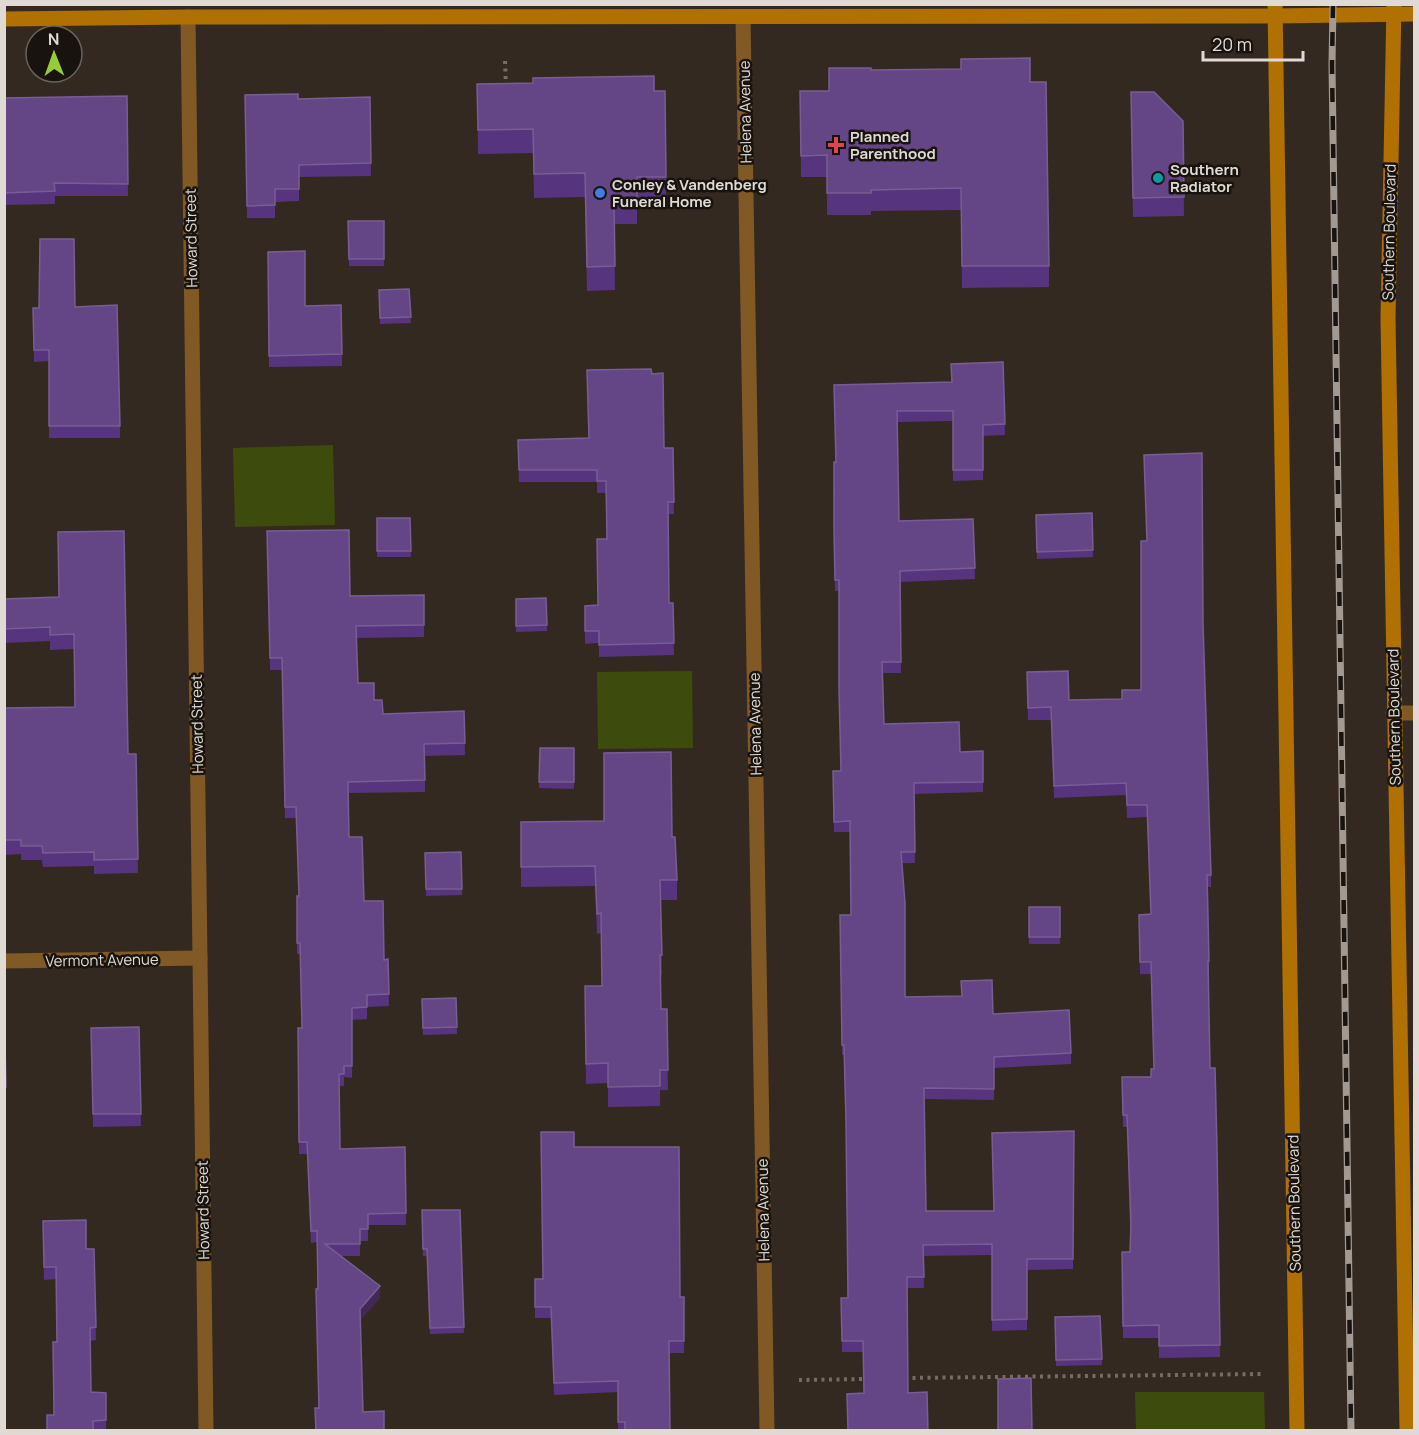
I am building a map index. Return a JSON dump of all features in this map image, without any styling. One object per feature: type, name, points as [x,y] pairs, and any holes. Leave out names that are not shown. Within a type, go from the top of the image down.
[{"type":"street","points":[[4,19],[743,17],[1394,9],[1414,14]]},
{"type":"street","name":"Southern Boulevard","points":[[1394,9],[1388,318],[1393,713],[1411,1401],[1407,1431]]},
{"type":"street","name":"Southern Boulevard","points":[[1275,10],[1297,1431]]},
{"type":"street","name":"Howard Street","points":[[188,17],[206,1431]]},
{"type":"street","name":"Helena Avenue","points":[[743,17],[767,1431]]},
{"type":"street","points":[[1393,713],[1414,712]]},
{"type":"street","name":"Vermont Avenue","points":[[4,961],[200,958]]},
{"type":"path","points":[[505,62],[506,96]]},
{"type":"path","points":[[894,1378],[1264,1374]]},
{"type":"path","points":[[799,1380],[870,1379]]},
{"type":"green space","points":[[333,445],[335,525],[235,527],[233,448]]},
{"type":"green space","points":[[692,671],[693,748],[598,749],[597,672]]},
{"type":"green space","points":[[1135,1392],[1264,1392],[1265,1430],[1136,1430]]},
{"type":"building","points":[[1030,58],[1030,82],[1046,82],[1049,266],[962,266],[961,188],[827,193],[827,155],[801,156],[800,91],[829,91],[829,68],[961,69],[961,59]]},
{"type":"building","name":"Conley & Vandenberg Funeral Home","points":[[654,76],[654,91],[665,91],[666,177],[637,177],[637,200],[614,200],[615,266],[587,267],[585,173],[534,174],[533,129],[478,130],[477,84],[533,83],[533,78]]},
{"type":"building","name":"Southern Radiator","points":[[1131,92],[1154,92],[1183,121],[1184,197],[1133,198]]},
{"type":"building","points":[[298,94],[298,99],[370,97],[371,163],[299,165],[299,189],[275,189],[275,205],[247,206],[245,95]]},
{"type":"building","points":[[127,96],[128,184],[54,183],[55,191],[5,193],[4,98]]},
{"type":"building","points":[[348,221],[384,221],[384,259],[349,259]]},
{"type":"building","points":[[40,239],[74,239],[75,307],[117,305],[120,426],[49,426],[49,350],[34,350],[33,308],[39,308]]},
{"type":"building","points":[[305,251],[305,306],[341,305],[342,354],[269,356],[268,252]]},
{"type":"building","points":[[409,289],[411,317],[380,318],[379,290]]},
{"type":"building","points":[[1003,362],[1005,424],[983,425],[983,470],[953,470],[953,411],[897,411],[899,521],[973,519],[975,568],[900,571],[901,662],[882,662],[884,724],[959,722],[960,752],[983,751],[983,782],[914,783],[915,852],[901,852],[905,903],[905,997],[962,996],[961,981],[992,980],[993,1014],[1069,1010],[1071,1053],[994,1057],[994,1089],[924,1088],[926,1211],[994,1211],[992,1133],[1074,1131],[1073,1259],[1027,1259],[1027,1319],[992,1320],[992,1244],[923,1245],[924,1277],[907,1277],[908,1393],[927,1392],[928,1431],[848,1431],[847,1394],[864,1393],[863,1341],[842,1341],[841,1298],[848,1298],[840,915],[851,915],[850,821],[834,822],[833,771],[841,771],[839,580],[835,580],[834,531],[834,462],[836,462],[834,385],[952,382],[951,364]]},
{"type":"building","points":[[651,369],[652,374],[663,373],[664,448],[673,448],[674,502],[668,502],[669,603],[673,603],[674,643],[599,645],[599,631],[585,631],[585,606],[598,605],[597,539],[607,539],[606,481],[597,481],[597,470],[519,470],[518,440],[589,438],[587,370]]},
{"type":"building","points":[[1202,453],[1203,623],[1211,875],[1207,875],[1210,1068],[1215,1068],[1220,1345],[1159,1346],[1159,1325],[1123,1326],[1122,1252],[1130,1252],[1131,1223],[1127,1115],[1123,1115],[1122,1077],[1151,1077],[1151,1069],[1154,1069],[1151,962],[1140,962],[1139,915],[1151,914],[1147,805],[1127,805],[1126,783],[1054,786],[1051,707],[1028,708],[1027,672],[1068,671],[1069,700],[1122,699],[1122,690],[1141,690],[1141,541],[1147,541],[1144,455]]},
{"type":"building","points":[[1092,513],[1093,550],[1037,552],[1036,515]]},
{"type":"building","points":[[377,518],[410,518],[411,551],[377,551]]},
{"type":"building","points":[[349,530],[350,596],[424,595],[424,625],[356,626],[358,683],[374,683],[374,700],[382,700],[383,714],[464,711],[465,743],[424,744],[425,780],[348,782],[349,837],[362,837],[364,901],[383,901],[384,960],[388,959],[389,994],[367,995],[367,1007],[352,1008],[352,1066],[344,1066],[344,1074],[339,1074],[340,1149],[405,1147],[406,1213],[368,1214],[368,1229],[360,1229],[360,1244],[325,1244],[380,1286],[360,1309],[363,1412],[384,1411],[384,1431],[316,1431],[315,1408],[319,1408],[317,1231],[311,1231],[307,1142],[299,1142],[298,1028],[302,1028],[300,943],[297,943],[297,896],[299,896],[296,807],[285,807],[282,658],[270,658],[267,531]]},
{"type":"building","points":[[124,531],[128,754],[136,754],[138,859],[94,860],[94,852],[43,853],[42,846],[21,846],[21,840],[4,840],[4,708],[75,707],[74,634],[50,635],[50,627],[4,629],[4,599],[59,597],[58,532]]},
{"type":"building","points":[[546,598],[547,625],[516,626],[516,599]]},
{"type":"building","points":[[540,748],[574,748],[574,782],[539,782]]},
{"type":"building","points":[[671,752],[672,837],[675,837],[677,880],[660,880],[661,1009],[667,1009],[668,1070],[660,1070],[660,1086],[608,1087],[608,1063],[586,1064],[585,986],[602,986],[601,913],[597,914],[595,866],[521,867],[521,822],[604,821],[604,753]]},
{"type":"building","points":[[461,852],[462,889],[426,889],[425,853]]},
{"type":"building","points":[[1029,907],[1060,907],[1060,937],[1029,937]]},
{"type":"building","points":[[456,998],[457,1027],[423,1028],[422,999]]},
{"type":"building","points":[[139,1027],[141,1114],[93,1114],[91,1028]]},
{"type":"building","points":[[4,1045],[6,1087],[4,1087]]},
{"type":"building","points":[[541,1132],[574,1132],[574,1147],[679,1147],[680,1297],[684,1297],[684,1341],[669,1341],[670,1431],[625,1431],[625,1422],[618,1422],[618,1381],[554,1383],[551,1307],[535,1307],[535,1279],[543,1279]]},
{"type":"building","points":[[422,1210],[460,1210],[464,1327],[430,1328],[427,1249],[423,1249]]},
{"type":"building","points":[[86,1220],[86,1249],[94,1249],[96,1327],[90,1328],[91,1392],[106,1393],[106,1420],[93,1421],[93,1431],[47,1431],[47,1415],[54,1415],[53,1342],[57,1342],[56,1267],[44,1267],[43,1221]]},
{"type":"building","points":[[1100,1316],[1102,1359],[1056,1360],[1055,1317]]},
{"type":"building","points":[[1031,1378],[1032,1431],[998,1431],[998,1379]]},
{"type":"railway","points":[[1333,4],[1351,1430]]},
{"type":"place","name":"Planned Parenthood","points":[[836,145]]},
{"type":"place","name":"Southern Radiator","points":[[1158,178]]},
{"type":"place","name":"Conley & Vandenberg Funeral Home","points":[[600,193]]}]
